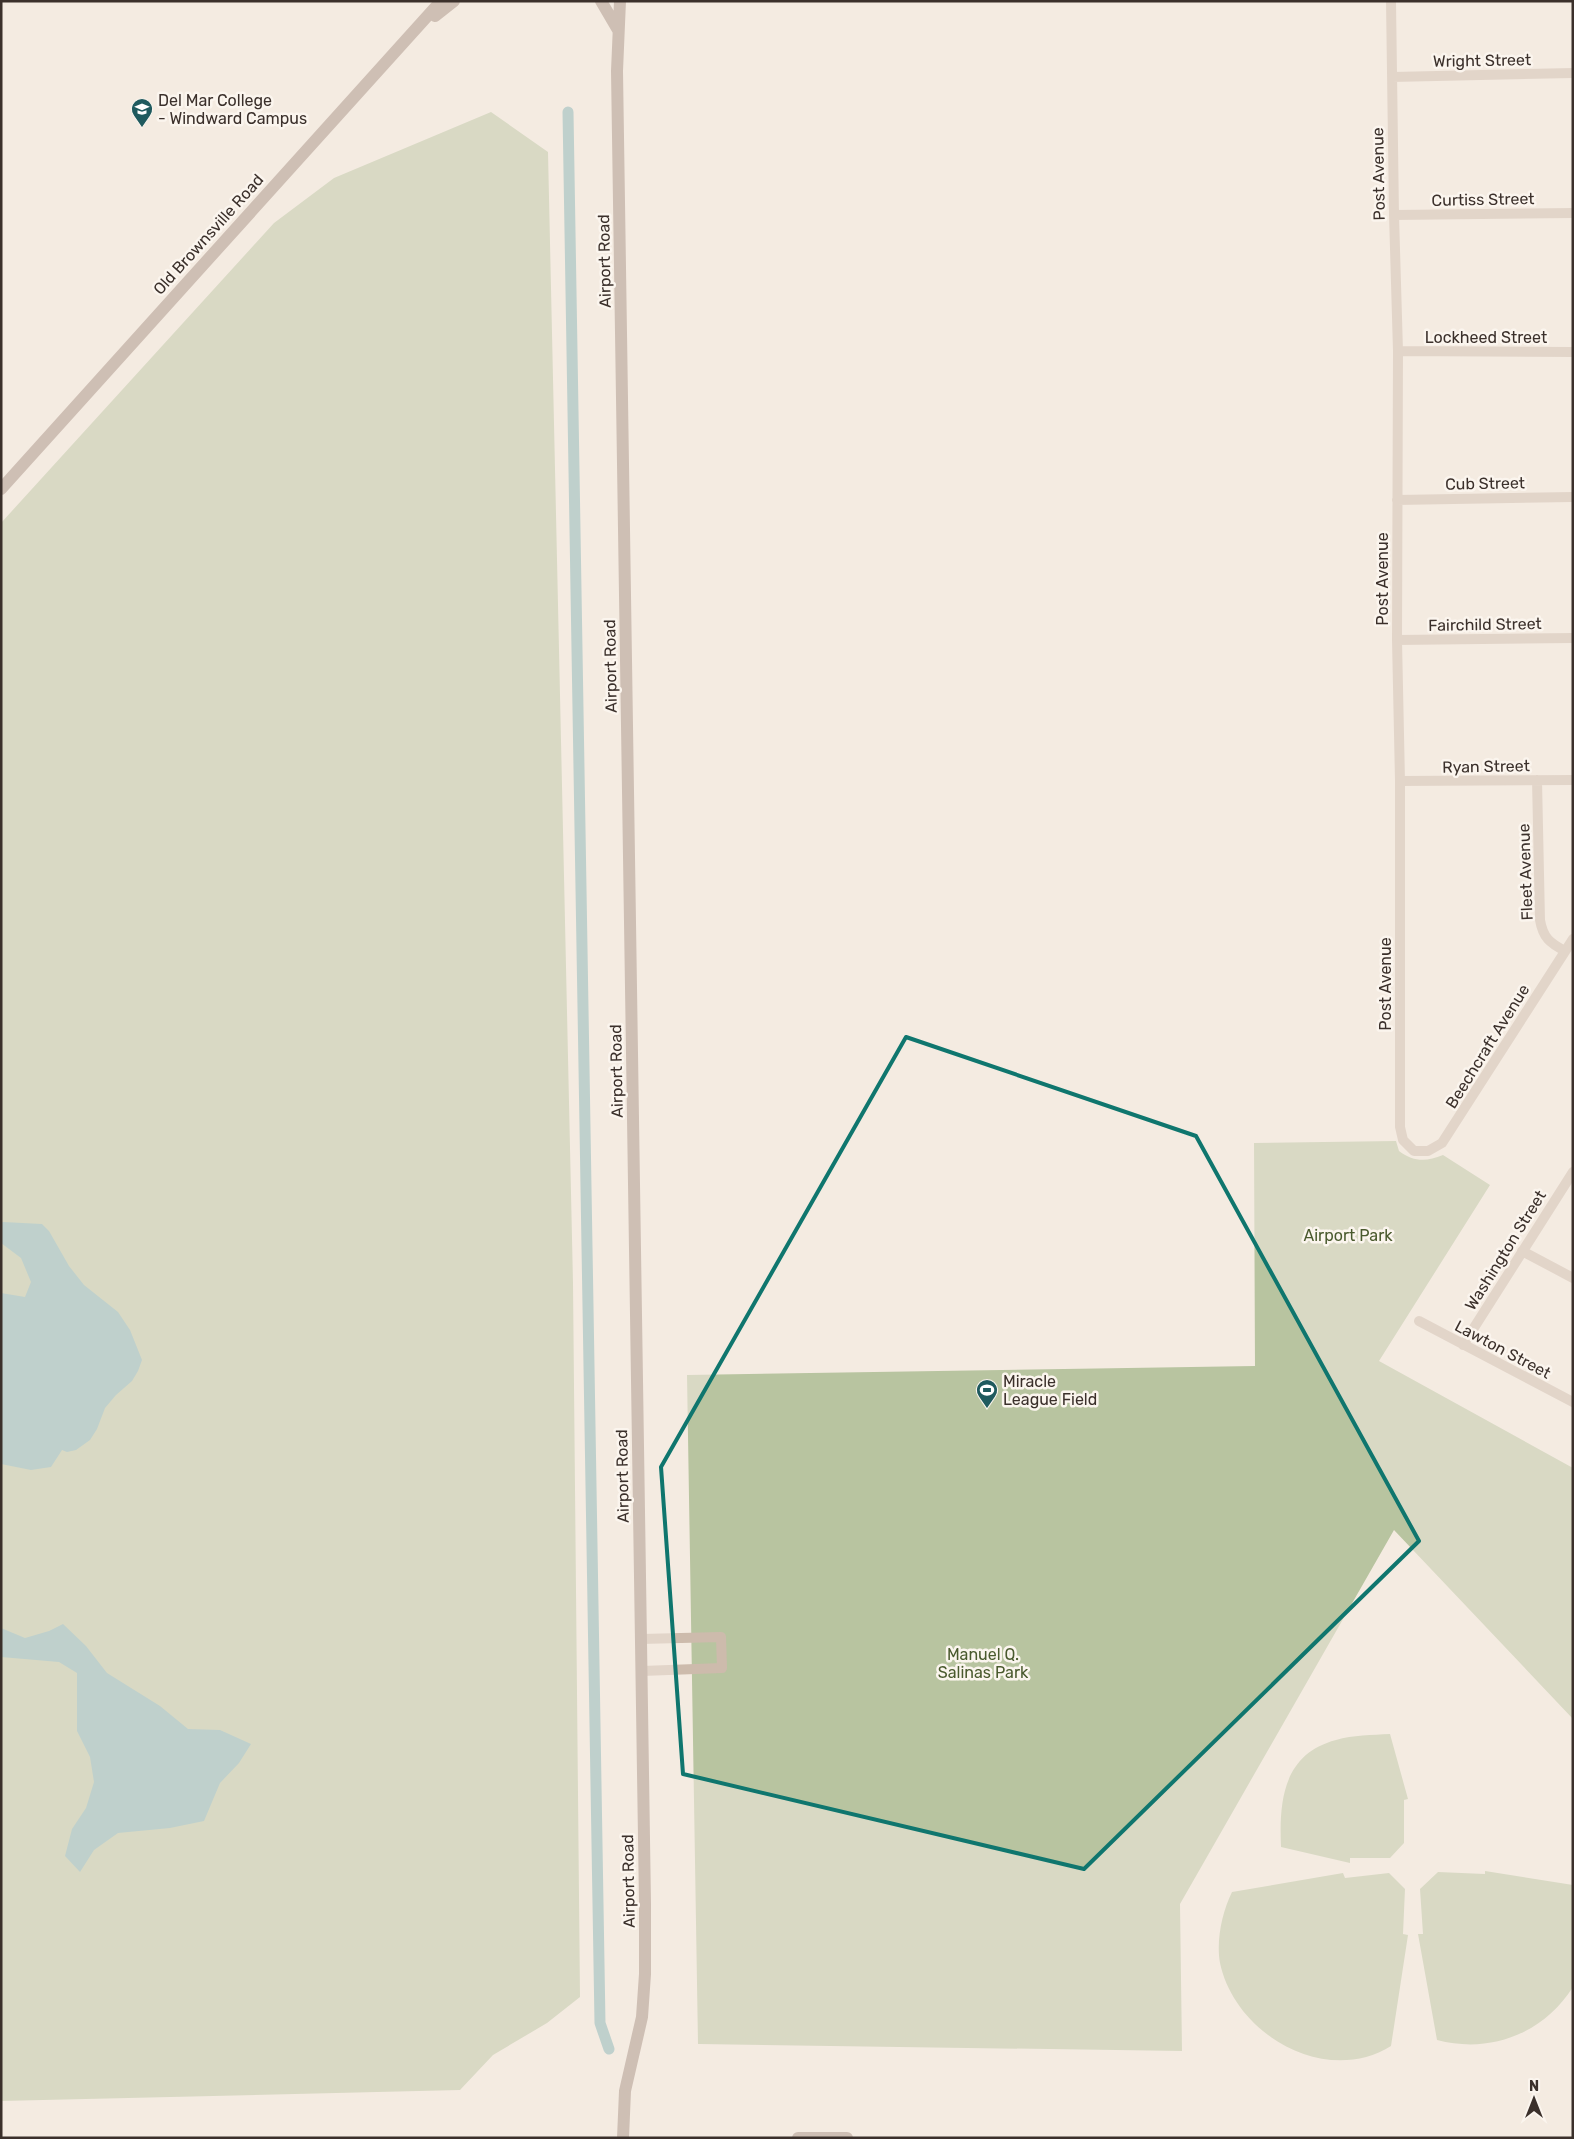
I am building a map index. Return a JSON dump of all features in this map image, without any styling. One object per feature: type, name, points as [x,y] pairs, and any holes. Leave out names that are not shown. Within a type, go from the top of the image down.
[{"type":"street","name":"Old Brownsville Road","points":[[1,489],[441,1]]},
{"type":"street","points":[[410,36],[454,1]]},
{"type":"street","points":[[600,1],[618,30]]},
{"type":"street","name":"Airport Road","points":[[620,1],[618,30],[645,1974],[642,2017],[625,2091],[623,2138]]},
{"type":"street","name":"Post Avenue","points":[[1391,1],[1398,351],[1400,1127],[1403,1140],[1414,1151]]},
{"type":"street","name":"Wright Street","points":[[1392,77],[1573,73]]},
{"type":"street","name":"Curtiss Street","points":[[1394,215],[1573,213]]},
{"type":"street","name":"Lockheed Street","points":[[1398,351],[1573,352]]},
{"type":"street","name":"Cub Street","points":[[1397,500],[1573,496]]},
{"type":"street","name":"Fairchild Street","points":[[1398,640],[1573,638]]},
{"type":"street","name":"Fleet Avenue","points":[[1537,780],[1540,920],[1542,932],[1549,942],[1565,951]]},
{"type":"street","name":"Ryan Street","points":[[1400,781],[1573,780]]},
{"type":"street","name":"Beechcraft Avenue","points":[[1414,1151],[1428,1151],[1442,1143],[1573,939]]},
{"type":"street","name":"Washington Street","points":[[1463,1345],[1573,1172]]},
{"type":"street","points":[[1522,1251],[1573,1278]]},
{"type":"street","name":"Lawton Street","points":[[1419,1321],[1573,1402]]},
{"type":"street","points":[[641,1639],[721,1637],[722,1661],[722,1668],[642,1671]]},
{"type":"street","points":[[798,2138],[847,2138]]},
{"type":"highlighted area","points":[[906,1037],[1196,1136],[1419,1541],[1084,1869],[683,1774],[661,1467]]},
{"type":"green space","points":[[491,112],[548,152],[573,1283],[580,1997],[547,2023],[493,2055],[460,2090],[1,2101],[1,523],[274,223],[334,178]]},
{"type":"green space","name":"Manuel Q. Salinas Park","points":[[1396,1141],[1399,1151],[1405,1155],[1415,1159],[1426,1160],[1443,1155],[1490,1185],[1379,1361],[1573,1468],[1573,1719],[1394,1530],[1180,1904],[1182,2051],[698,2044],[687,1375],[1255,1366],[1254,1143]]},
{"type":"green space","points":[[1390,1734],[1408,1799],[1404,1800],[1404,1843],[1390,1858],[1350,1858],[1350,1863],[1281,1847],[1281,1813],[1284,1797],[1288,1782],[1295,1768],[1305,1756],[1318,1747],[1342,1738]]},
{"type":"green space","points":[[1485,1871],[1573,1885],[1573,1987],[1547,2017],[1531,2028],[1514,2036],[1495,2042],[1476,2044],[1457,2044],[1437,2040],[1418,1934],[1423,1934],[1420,1889],[1438,1872],[1485,1874]]},
{"type":"green space","points":[[1343,1873],[1345,1878],[1389,1873],[1405,1889],[1403,1934],[1408,1935],[1391,2046],[1365,2057],[1339,2060],[1312,2056],[1286,2046],[1263,2031],[1244,2012],[1229,1989],[1220,1963],[1219,1936],[1225,1908],[1232,1892]]},
{"type":"water","points":[[1,1223],[42,1224],[49,1231],[69,1266],[84,1285],[118,1312],[130,1330],[142,1360],[132,1381],[105,1408],[97,1429],[90,1440],[76,1450],[67,1452],[62,1450],[51,1467],[31,1470],[1,1464],[1,1293],[25,1297],[31,1282],[21,1258],[1,1243]]},
{"type":"water","points":[[63,1624],[86,1646],[107,1673],[160,1706],[188,1729],[220,1730],[251,1744],[239,1763],[220,1783],[204,1821],[170,1828],[118,1833],[94,1850],[80,1872],[65,1856],[72,1829],[86,1808],[94,1782],[90,1757],[77,1731],[77,1673],[59,1662],[1,1657],[1,1628],[25,1638],[49,1631]]},
{"type":"waterway","points":[[568,112],[600,2023],[609,2049]]},
{"type":"place","name":"Del Mar College - Windward Campus","points":[[142,128]]},
{"type":"place","name":"Miracle League Field","points":[[987,1409]]},
{"type":"park label","name":"Airport Park","points":[[1348,1235]]}]
